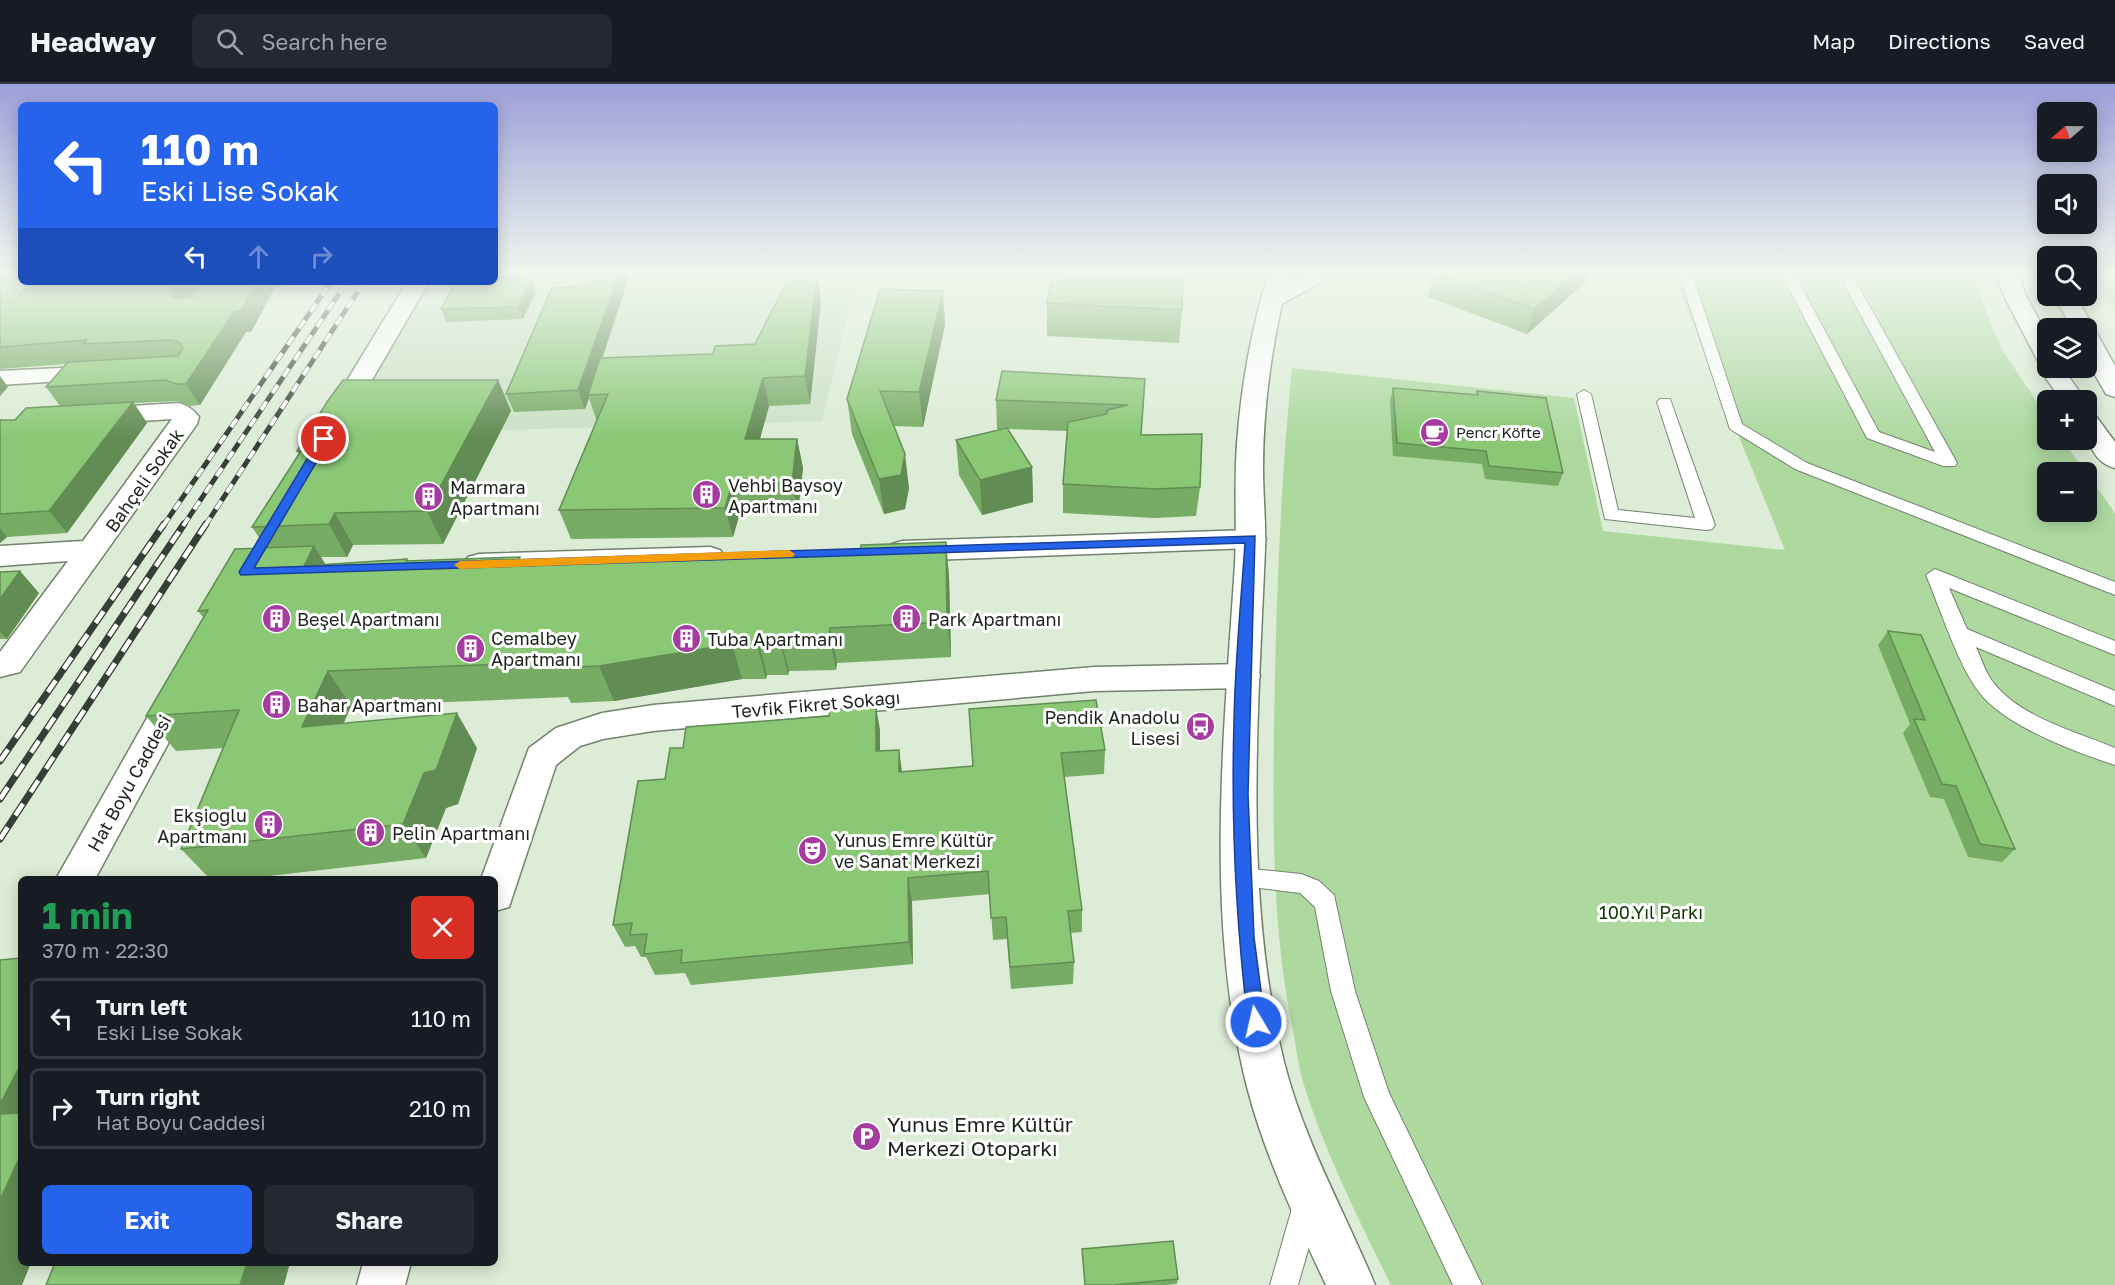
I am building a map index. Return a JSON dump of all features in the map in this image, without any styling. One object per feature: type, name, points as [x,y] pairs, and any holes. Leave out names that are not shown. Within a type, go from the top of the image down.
[{"type":"main road","points":[[320,446],[391,327]]},
{"type":"main road","points":[[1266,327],[1258,359],[1249,470],[1251,539],[1240,741],[1243,878],[1251,991],[1262,1059],[1283,1131],[1309,1197],[1351,1285]]},
{"type":"main road","points":[[2097,356],[2115,389]]},
{"type":"main road","points":[[0,378],[125,372]]},
{"type":"main road","name":"Bahçeli Sokak","points":[[72,417],[179,411],[186,417],[184,424],[94,550]]},
{"type":"main road","points":[[2097,436],[2115,460]]},
{"type":"main road","points":[[880,551],[1251,539]]},
{"type":"main road","points":[[0,556],[94,550]]},
{"type":"main road","points":[[3,668],[94,550]]},
{"type":"main road","points":[[449,566],[736,556]]},
{"type":"main road","name":"Hat Boyu Caddesi","points":[[77,876],[195,664]]},
{"type":"main road","name":"Tevfik Fikret Sokağı","points":[[498,882],[541,758],[568,737],[602,726],[653,718],[1094,679],[1244,676]]},
{"type":"main road","points":[[381,1285],[386,1266]]},
{"type":"lane","points":[[1702,327],[1735,426],[1801,466],[2115,589]]},
{"type":"lane","points":[[1816,327],[1874,435],[1949,463],[1874,327]]},
{"type":"lane","points":[[1584,394],[1611,515],[1706,525],[1665,402]]},
{"type":"lane","points":[[2115,648],[1935,575],[1986,687],[2007,706],[2022,715],[2115,757]]},
{"type":"lane","points":[[1960,633],[2115,699]]},
{"type":"lane","points":[[1243,878],[1301,884],[1311,888],[1326,902],[1343,991],[1377,1097],[1468,1285]]},
{"type":"lane","points":[[1284,1285],[1309,1197]]},
{"type":"shaded area","points":[[395,327],[844,327],[822,421],[323,435]]},
{"type":"green space","name":"100.Yıl Parkı","points":[[1695,327],[1993,327],[2001,348],[2037,402],[2037,450],[2070,450],[2078,462],[2037,462],[2037,522],[2097,522],[2097,488],[2115,513],[2115,1285],[1391,1285],[1354,1210],[1312,1108],[1303,1082],[1285,989],[1275,877],[1274,764],[1277,592],[1284,458],[1292,368],[1574,398],[1603,531],[1785,550]]},
{"type":"building","points":[[0,327],[224,327],[186,384],[165,380],[46,387],[68,362],[178,356],[183,348],[179,342],[170,340],[84,344],[87,340],[0,347]]},
{"type":"building","points":[[535,327],[600,327],[578,390],[506,394]]},
{"type":"building","points":[[764,327],[811,327],[805,376],[763,378],[745,439],[797,439],[792,483],[732,484],[725,508],[559,510],[608,394],[588,395],[600,358],[713,354],[715,346],[755,344]]},
{"type":"building","points":[[869,327],[934,327],[919,392],[880,391],[905,454],[901,475],[879,479],[847,399]]},
{"type":"building","points":[[1002,371],[1145,379],[1141,435],[1202,434],[1200,487],[1156,489],[1063,484],[1068,422],[1107,414],[1107,410],[1128,405],[996,400]]},
{"type":"building","points":[[343,380],[498,380],[427,511],[335,513],[329,524],[252,527],[301,451],[297,451],[327,402]]},
{"type":"building","points":[[1393,388],[1478,395],[1477,391],[1546,398],[1563,473],[1489,466],[1486,451],[1397,443]]},
{"type":"building","points":[[133,402],[49,511],[0,514],[0,420],[15,420],[26,408]]},
{"type":"building","points":[[1007,428],[1032,467],[980,480],[956,440]]},
{"type":"building","points":[[946,542],[947,622],[830,628],[829,635],[780,636],[780,640],[758,640],[757,644],[732,644],[599,666],[555,668],[555,662],[328,671],[302,727],[457,713],[436,770],[424,773],[403,824],[181,849],[239,710],[146,716],[208,610],[198,611],[235,549],[314,546],[304,566],[407,559],[406,561],[520,557],[518,564],[622,559],[621,562],[737,553],[861,551],[861,545]]},
{"type":"building","points":[[20,571],[0,599],[0,572]]},
{"type":"building","points":[[1888,631],[1921,635],[2015,849],[1980,844],[1956,786],[1942,784],[1914,719],[1925,720]]},
{"type":"building","name":"Yunus Emre Kültür ve Sanat Merkezi","points":[[1096,700],[1105,750],[1061,753],[1082,910],[1068,911],[1074,962],[1010,967],[1006,917],[991,918],[988,871],[908,878],[909,942],[681,963],[682,950],[644,954],[647,934],[630,935],[632,923],[613,925],[638,781],[665,779],[670,748],[683,748],[686,727],[829,716],[830,710],[876,706],[876,751],[899,750],[899,772],[973,766],[969,709]]},
{"type":"building","points":[[18,958],[18,1070],[0,1104],[0,960]]},
{"type":"building","points":[[18,1113],[18,1161],[0,1200],[0,1114]]},
{"type":"building","points":[[1173,1241],[1178,1279],[1113,1285],[1085,1285],[1082,1249]]},
{"type":"building","points":[[54,1266],[246,1266],[240,1285],[46,1285]]},
{"type":"railway","points":[[163,526],[300,327]]},
{"type":"railway","points":[[183,526],[317,327]]},
{"type":"railway","points":[[205,526],[335,327]]},
{"type":"railway","points":[[0,761],[164,524]]},
{"type":"railway","points":[[0,799],[184,524]]},
{"type":"railway","points":[[0,839],[206,524]]},
{"type":"slow traffic","points":[[460,565],[789,554]]},
{"type":"place","name":"Pencr Köfte","points":[[1435,432]]},
{"type":"place","name":"Vehbi Baysoy Apartmanı","points":[[707,495]]},
{"type":"place","name":"Marmara Apartmanı","points":[[429,497]]},
{"type":"place","name":"Beşel Apartmanı","points":[[276,619]]},
{"type":"place","name":"Park Apartmanı","points":[[907,619]]},
{"type":"place","name":"Tuba Apartmanı","points":[[686,639]]},
{"type":"place","name":"Cemalbey Apartmanı","points":[[470,648]]},
{"type":"place","name":"Bahar Apartmanı","points":[[276,705]]},
{"type":"place","name":"Pendi̇k Anadolu Li̇sesi̇","points":[[1201,727]]},
{"type":"place","name":"Ekşioğlu Apartmanı","points":[[268,825]]},
{"type":"place","name":"Pelin Apartmanı","points":[[371,833]]},
{"type":"place","name":"Yunus Emre Kültür ve Sanat Merkezi","points":[[813,850]]},
{"type":"place","name":"Yunus Emre Kültür Merkezi Otoparkı","points":[[866,1136]]},
{"type":"route","points":[[324,439],[246,572],[1251,539],[1240,741],[1240,794],[1246,937],[1256,1022]]}]
